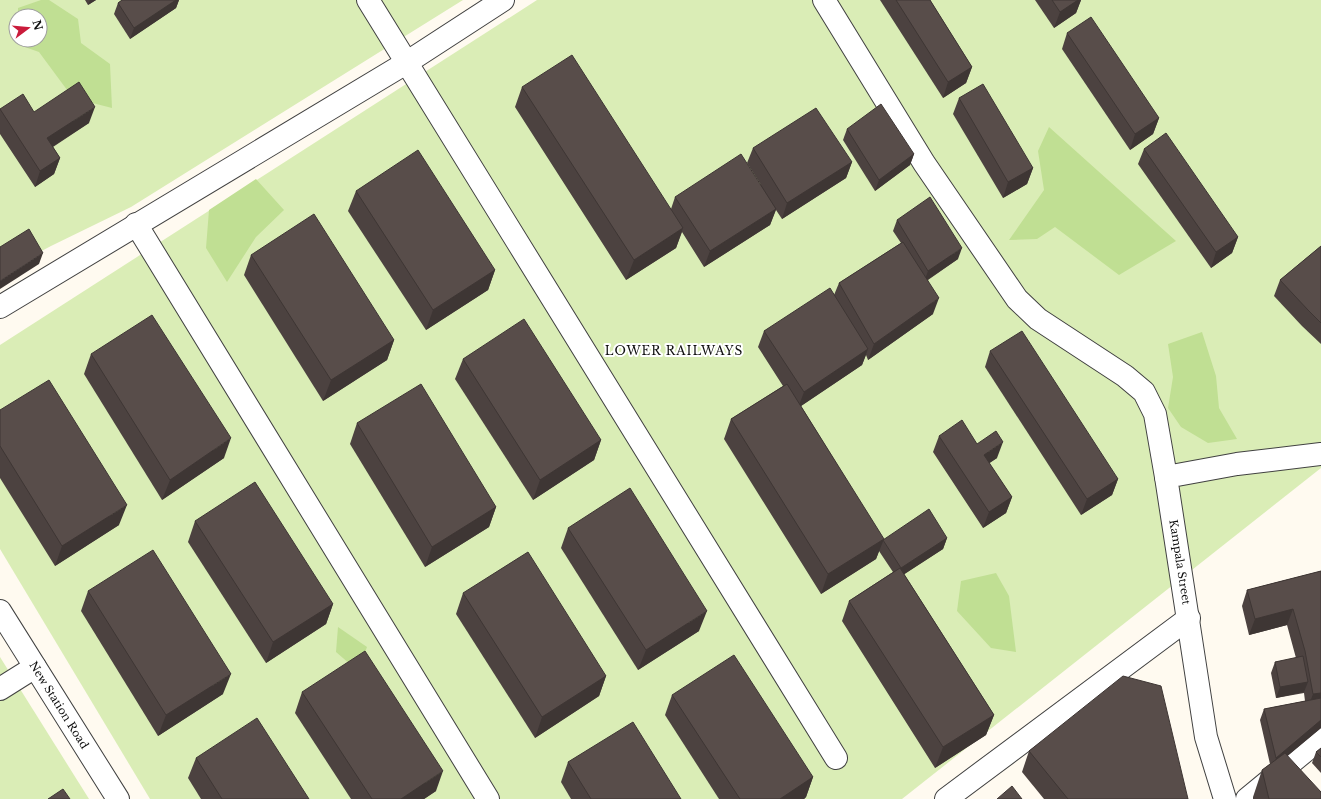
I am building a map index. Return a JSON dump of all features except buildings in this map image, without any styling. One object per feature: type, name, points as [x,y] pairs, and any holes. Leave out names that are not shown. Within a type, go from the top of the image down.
[{"type":"street","points":[[368,0],[836,758]]},
{"type":"street","points":[[0,307],[406,63],[503,0]]},
{"type":"street","name":"Kampala Street","points":[[824,0],[924,163],[1017,299],[1038,320],[1125,376],[1144,392],[1154,414],[1166,477],[1189,618],[1206,737],[1224,799]]},
{"type":"street","points":[[136,224],[488,799]]},
{"type":"street","points":[[1166,477],[1237,464],[1321,454]]},
{"type":"street","name":"New Station Road","points":[[0,611],[118,799]]},
{"type":"street","points":[[946,799],[1189,618]]},
{"type":"street","points":[[0,689],[35,667]]},
{"type":"street","points":[[1247,799],[1321,738]]},
{"type":"green space","points":[[0,0],[463,0],[131,207],[0,273]]},
{"type":"green space","points":[[41,0],[49,0],[78,19],[81,43],[110,64],[112,108],[73,98],[39,52],[28,48],[48,48],[48,8],[18,8]]},
{"type":"green space","points":[[537,0],[1321,0],[1321,468],[902,799],[150,799],[0,549],[0,345]]},
{"type":"green space","points":[[1049,127],[1176,241],[1119,275],[1055,227],[1037,239],[1009,240],[1044,190],[1038,151]]},
{"type":"green space","points":[[256,179],[284,210],[256,237],[227,282],[206,248],[209,210]]},
{"type":"green space","points":[[1202,332],[1216,376],[1219,408],[1237,439],[1208,443],[1181,427],[1168,408],[1173,377],[1168,344]]},
{"type":"green space","points":[[996,573],[1009,596],[1016,652],[991,648],[957,611],[961,581]]},
{"type":"green space","points":[[338,627],[367,647],[358,671],[336,652]]},
{"type":"green space","points":[[0,657],[89,799],[0,799]]},
{"type":"district","name":"LOWER RAILWAYS","points":[[674,350]]}]
